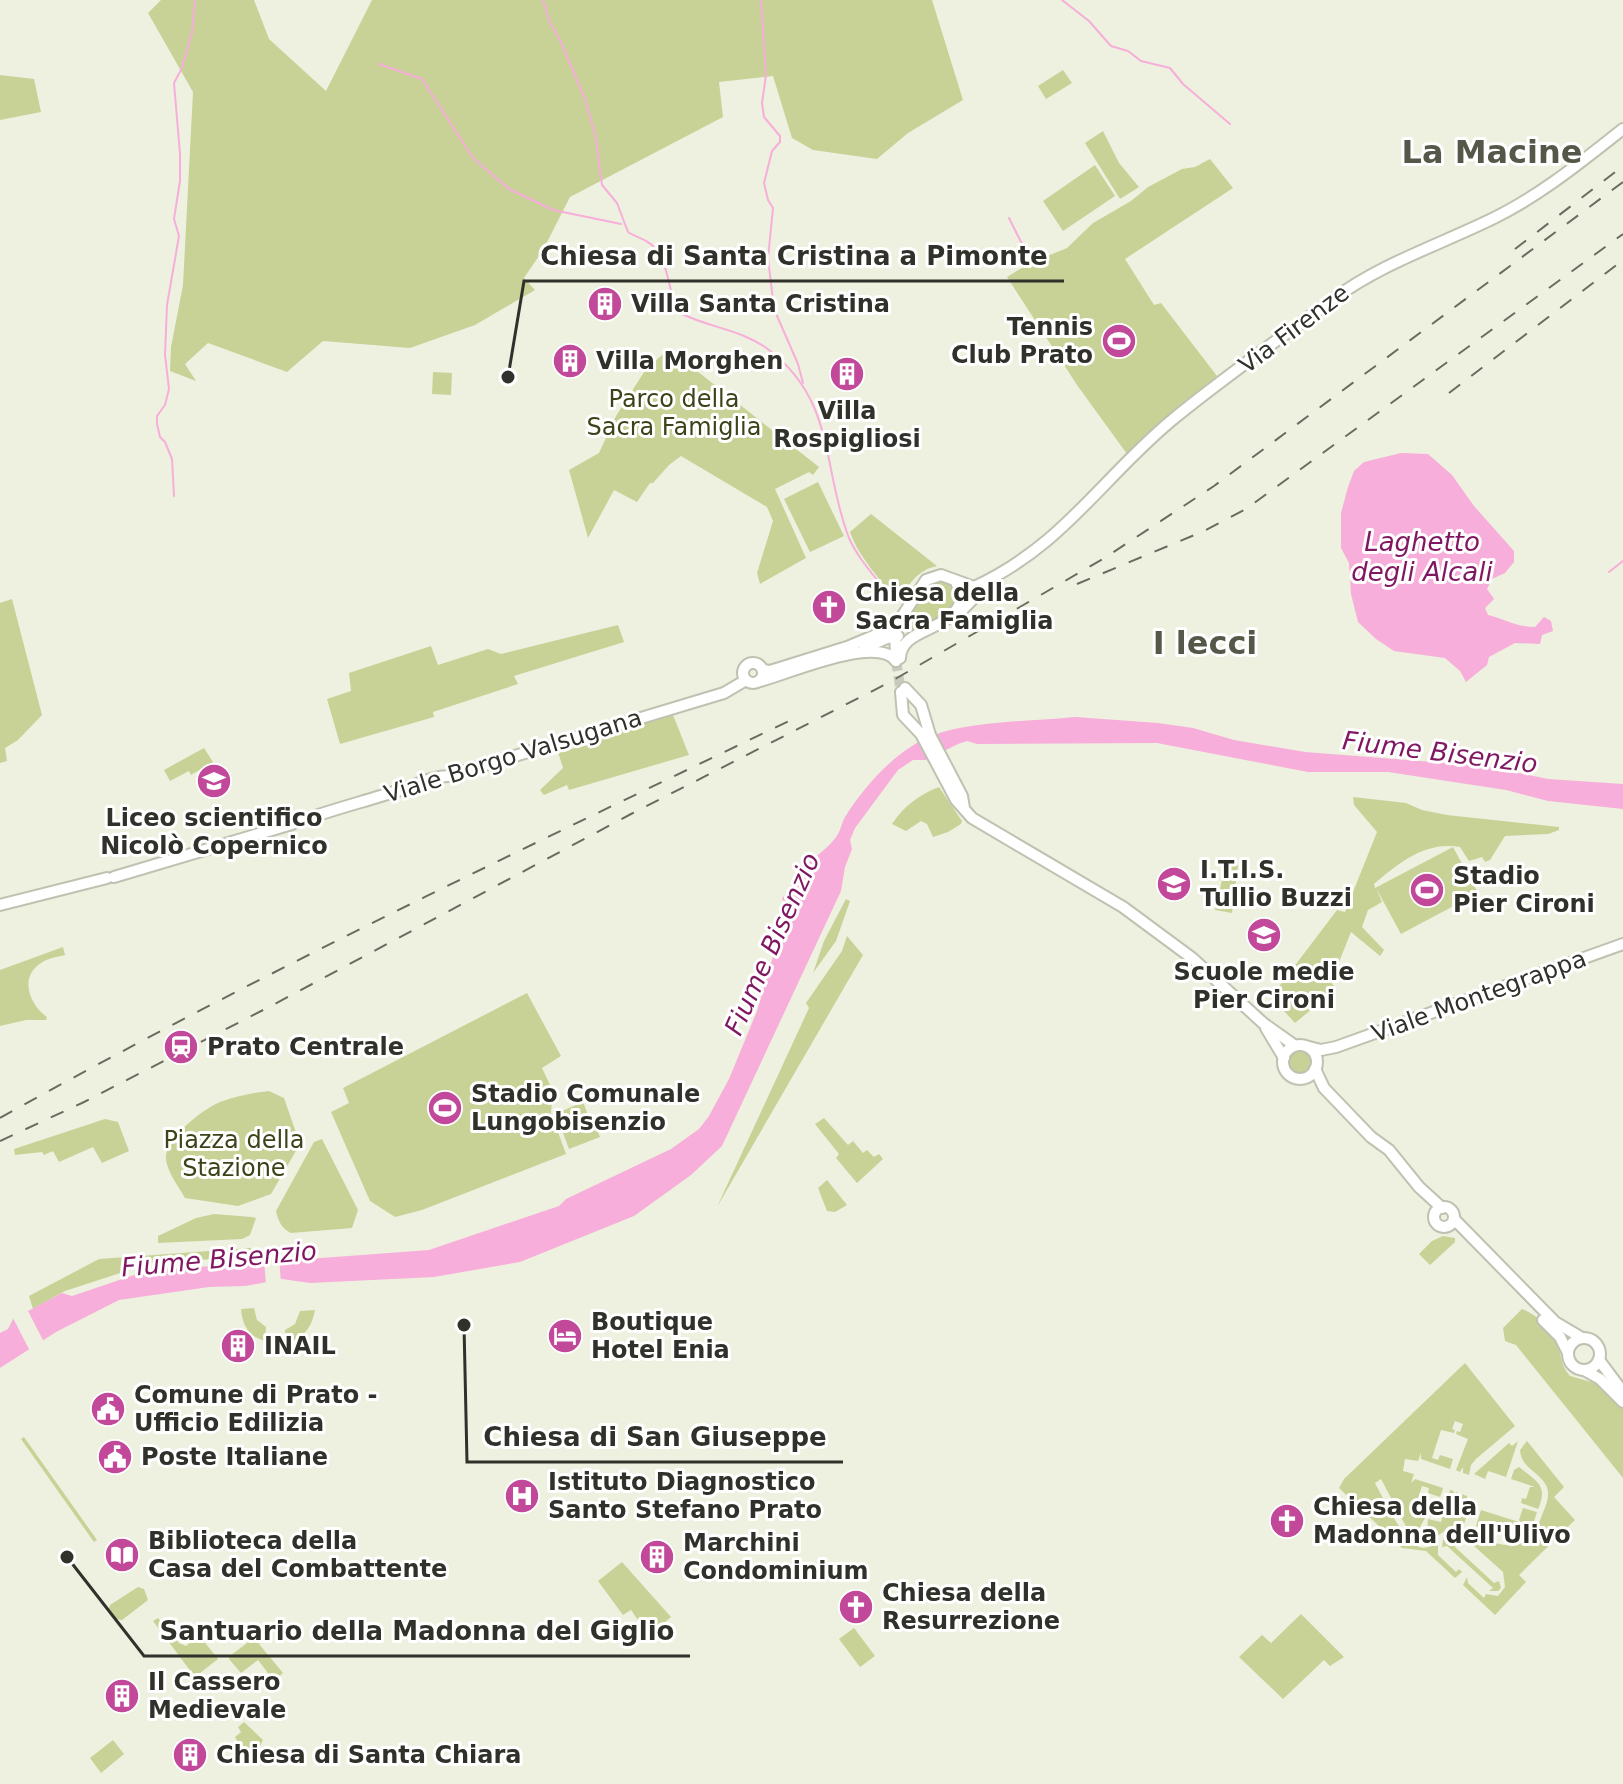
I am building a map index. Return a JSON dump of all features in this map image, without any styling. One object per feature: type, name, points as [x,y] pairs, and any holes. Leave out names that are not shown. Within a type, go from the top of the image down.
[{"type":"main road","name":"Via Firenze","points":[[997,576],[1043,546],[1172,420],[1334,298],[1375,271],[1493,218],[1533,196],[1623,129]]},
{"type":"main road","points":[[898,659],[894,632],[926,580],[941,575],[974,587],[997,576]]},
{"type":"main road","points":[[898,659],[905,643],[917,634],[948,621],[997,576]]},
{"type":"main road","points":[[948,621],[962,597],[956,582]]},
{"type":"main road","points":[[894,632],[917,634]]},
{"type":"main road","name":"Viale Borgo Valsugana","points":[[761,676],[860,651],[894,632]]},
{"type":"main road","name":"Viale Borgo Valsugana","points":[[745,676],[751,683],[770,671],[894,632]]},
{"type":"main road","points":[[860,651],[885,652],[898,659]]},
{"type":"main road","name":"Viale Borgo Valsugana","points":[[0,905],[294,823],[424,783],[435,776],[448,776],[729,690],[745,676],[747,666],[753,663],[761,676]]},
{"type":"main road","points":[[925,733],[904,718],[901,711],[903,690],[919,702],[924,714],[925,733],[964,810],[989,831],[1134,915],[1223,984],[1263,1023],[1294,1045],[1321,1050],[1336,1047]]},
{"type":"main road","points":[[914,724],[924,714]]},
{"type":"main road","name":"Viale Montegrappa","points":[[1336,1047],[1623,944]]},
{"type":"main road","points":[[1263,1023],[1284,1058]]},
{"type":"main road","points":[[1294,1045],[1284,1058],[1284,1068],[1290,1076],[1305,1078],[1324,1088],[1438,1211]]},
{"type":"main road","points":[[1309,1047],[1324,1088]]},
{"type":"main road","points":[[1305,1078],[1336,1047]]},
{"type":"main road","points":[[1438,1211],[1451,1210],[1452,1222],[1472,1246],[1560,1337],[1572,1365],[1600,1379],[1623,1402]]},
{"type":"main road","points":[[1438,1211],[1435,1221],[1439,1225],[1452,1222]]},
{"type":"main road","points":[[1452,1222],[1555,1322],[1582,1338],[1592,1340],[1597,1345],[1599,1360],[1623,1392]]},
{"type":"main road","points":[[1568,1353],[1571,1345],[1582,1338]]},
{"type":"main road","points":[[1584,1370],[1593,1367],[1599,1360]]},
{"type":"green space","points":[[161,0],[254,0],[269,39],[326,91],[372,0],[932,0],[963,100],[908,133],[877,159],[813,150],[792,138],[773,76],[719,82],[723,117],[570,197],[543,250],[524,278],[535,290],[475,325],[410,348],[323,341],[287,372],[208,343],[185,364],[196,381],[170,371],[171,347],[183,285],[193,92],[148,13]]},
{"type":"green space","points":[[1063,70],[1072,83],[1046,99],[1038,86]]},
{"type":"green space","points":[[0,75],[34,79],[41,112],[0,120]]},
{"type":"green space","points":[[1103,131],[1119,163],[1139,187],[1120,199],[1085,143]]},
{"type":"green space","name":"Tennis Club Prato","points":[[1210,159],[1233,188],[1125,259],[1154,305],[1161,303],[1217,376],[1167,416],[1127,454],[1077,385],[1007,277],[1030,263],[1067,248],[1093,223],[1131,201],[1148,187],[1182,169],[1195,167]]},
{"type":"green space","points":[[1095,165],[1115,196],[1063,231],[1043,201]]},
{"type":"green space","name":"Parco della Sacra Famiglia","points":[[669,349],[819,467],[813,475],[809,472],[775,489],[806,558],[760,584],[757,573],[773,521],[767,507],[681,456],[650,483],[637,502],[614,490],[588,538],[569,470],[599,453],[616,416],[646,369]]},
{"type":"green space","points":[[433,372],[452,373],[451,395],[432,394]]},
{"type":"green space","points":[[818,482],[844,536],[810,552],[784,499]]},
{"type":"green space","points":[[871,514],[937,566],[919,575],[899,602],[865,560],[850,532]]},
{"type":"green space","points":[[941,579],[954,586],[958,595],[954,604],[934,621],[897,632],[929,583]]},
{"type":"green space","points":[[12,599],[42,715],[18,740],[5,748],[7,761],[0,763],[0,603]]},
{"type":"green space","points":[[618,625],[624,642],[514,676],[518,684],[433,712],[434,717],[340,744],[327,699],[351,691],[349,673],[431,646],[438,665],[488,649],[501,654]]},
{"type":"green space","points":[[673,715],[689,755],[569,790],[567,785],[544,795],[540,790],[563,768],[558,752],[596,743],[601,734]]},
{"type":"green space","points":[[204,748],[213,762],[191,775],[189,771],[170,781],[164,770]]},
{"type":"green space","points":[[939,787],[961,824],[933,837],[927,824],[921,821],[906,831],[892,824],[913,801]]},
{"type":"green space","points":[[1353,797],[1406,803],[1447,815],[1559,827],[1559,830],[1548,834],[1505,836],[1490,860],[1485,862],[1482,857],[1469,861],[1460,847],[1447,846],[1413,855],[1393,869],[1374,884],[1375,888],[1453,847],[1478,893],[1401,934],[1376,888],[1382,902],[1368,910],[1362,927],[1384,950],[1380,956],[1351,932],[1331,982],[1336,989],[1295,1023],[1271,997],[1337,910],[1345,912],[1377,832],[1354,805]]},
{"type":"green space","points":[[1226,863],[1238,865],[1232,913],[1215,910]]},
{"type":"green space","points":[[846,899],[850,901],[836,941],[813,973],[824,941]]},
{"type":"green space","points":[[847,936],[863,955],[717,1207],[809,1008],[806,1003],[842,951]]},
{"type":"green space","points":[[63,947],[65,955],[44,961],[34,969],[28,983],[31,998],[47,1017],[46,1020],[26,1020],[0,1026],[0,970]]},
{"type":"green space","name":"Stadio Comunale Lungobisenzio","points":[[527,993],[561,1056],[542,1068],[553,1091],[551,1113],[566,1154],[422,1210],[395,1217],[370,1201],[331,1112],[349,1103],[343,1088]]},
{"type":"green space","points":[[1300,1050],[1308,1054],[1312,1062],[1308,1070],[1300,1074],[1292,1070],[1288,1062],[1292,1054]]},
{"type":"green space","name":"Piazza della Stazione","points":[[269,1091],[284,1098],[300,1144],[271,1194],[238,1206],[185,1198],[166,1159],[167,1151],[178,1134],[204,1111],[220,1102]]},
{"type":"green space","points":[[583,1102],[589,1117],[561,1128],[555,1114]]},
{"type":"green space","points":[[824,1118],[848,1145],[853,1141],[863,1153],[867,1150],[874,1157],[879,1154],[883,1159],[857,1183],[836,1158],[839,1154],[815,1124]]},
{"type":"green space","points":[[105,1119],[118,1122],[129,1151],[102,1163],[93,1147],[59,1162],[53,1151],[44,1155],[42,1152],[15,1155],[14,1149]]},
{"type":"green space","points":[[594,1121],[600,1137],[569,1149],[563,1133]]},
{"type":"green space","points":[[322,1139],[358,1210],[352,1228],[291,1233],[281,1224],[276,1211],[314,1142]]},
{"type":"green space","points":[[827,1180],[847,1205],[835,1212],[827,1211],[818,1188]]},
{"type":"green space","points":[[214,1214],[256,1218],[250,1235],[242,1239],[158,1243],[158,1236],[196,1218]]},
{"type":"green space","points":[[1443,1236],[1455,1238],[1455,1242],[1430,1265],[1419,1254],[1432,1241]]},
{"type":"green space","points":[[250,1248],[261,1253],[261,1256],[151,1263],[65,1291],[33,1309],[29,1296],[99,1259]]},
{"type":"green space","points":[[254,1308],[257,1320],[266,1327],[265,1341],[247,1330],[243,1320],[241,1309]]},
{"type":"green space","points":[[1522,1309],[1549,1329],[1570,1376],[1598,1384],[1623,1408],[1623,1478],[1516,1345],[1505,1341],[1503,1328]]},
{"type":"green space","points":[[315,1310],[306,1332],[285,1343],[285,1330],[295,1324],[300,1311]]},
{"type":"green space","points":[[1465,1363],[1515,1426],[1476,1459],[1469,1475],[1463,1473],[1463,1467],[1460,1472],[1456,1470],[1468,1439],[1456,1434],[1463,1424],[1455,1421],[1454,1433],[1441,1430],[1432,1458],[1438,1460],[1440,1455],[1453,1459],[1450,1469],[1421,1459],[1421,1453],[1418,1461],[1405,1459],[1403,1471],[1414,1474],[1411,1483],[1415,1479],[1443,1488],[1440,1497],[1428,1493],[1429,1488],[1422,1486],[1413,1514],[1425,1518],[1419,1529],[1427,1531],[1428,1519],[1441,1522],[1450,1490],[1454,1491],[1453,1496],[1456,1492],[1472,1501],[1464,1524],[1452,1526],[1432,1539],[1419,1541],[1411,1536],[1381,1479],[1375,1483],[1407,1537],[1419,1547],[1438,1543],[1438,1555],[1456,1572],[1459,1569],[1462,1572],[1455,1578],[1426,1551],[1402,1548],[1339,1488],[1344,1479]]},
{"type":"green space","points":[[24,1437],[97,1540],[94,1542],[21,1439]]},
{"type":"green space","points":[[1518,1441],[1506,1477],[1488,1471],[1485,1479],[1474,1474],[1509,1443],[1512,1446]]},
{"type":"green space","points":[[1527,1441],[1564,1487],[1554,1497],[1575,1520],[1519,1575],[1526,1582],[1495,1615],[1463,1585],[1467,1577],[1468,1583],[1484,1598],[1486,1594],[1498,1596],[1505,1587],[1503,1572],[1464,1537],[1462,1540],[1460,1533],[1468,1530],[1475,1532],[1472,1536],[1505,1545],[1523,1543],[1530,1537],[1544,1511],[1548,1492],[1543,1480],[1521,1456],[1520,1450]]},
{"type":"green space","points":[[1519,1467],[1539,1484],[1542,1494],[1538,1509],[1521,1503],[1530,1487],[1535,1487],[1511,1479],[1514,1470]]},
{"type":"green space","points":[[1523,1508],[1537,1512],[1532,1527],[1524,1537],[1512,1537],[1476,1526],[1481,1510],[1522,1523],[1519,1520]]},
{"type":"green space","points":[[1458,1528],[1454,1540],[1458,1544],[1455,1547],[1494,1583],[1499,1581],[1501,1588],[1498,1591],[1489,1591],[1493,1588],[1447,1546],[1442,1547],[1443,1540]]},
{"type":"green space","points":[[622,1562],[671,1617],[649,1636],[631,1610],[623,1615],[598,1581]]},
{"type":"green space","points":[[138,1587],[144,1589],[148,1600],[122,1620],[116,1619],[109,1609],[110,1605]]},
{"type":"green space","points":[[1301,1614],[1344,1657],[1330,1666],[1324,1660],[1283,1699],[1239,1657],[1262,1635],[1271,1643]]},
{"type":"green space","points":[[158,1618],[179,1643],[186,1646],[199,1635],[218,1659],[195,1677],[153,1621]]},
{"type":"green space","points":[[854,1628],[875,1656],[860,1667],[839,1639]]},
{"type":"green space","points":[[256,1636],[263,1640],[259,1644],[283,1673],[274,1681],[258,1660],[241,1673],[229,1659]]},
{"type":"green space","points":[[244,1722],[263,1740],[251,1764],[237,1759],[239,1744],[235,1737],[241,1732],[238,1727]]},
{"type":"green space","points":[[113,1740],[124,1754],[101,1773],[90,1758]]},
{"type":"water","name":"Laghetto degli Alcali","points":[[1401,453],[1428,454],[1452,475],[1474,506],[1514,551],[1514,562],[1505,573],[1492,579],[1487,589],[1494,599],[1485,608],[1488,615],[1528,627],[1535,627],[1544,617],[1551,621],[1553,631],[1542,635],[1540,644],[1515,643],[1489,657],[1487,665],[1466,682],[1460,671],[1445,658],[1394,651],[1358,622],[1351,594],[1349,563],[1341,548],[1341,513],[1354,471],[1364,462]]},
{"type":"water","points":[[1075,717],[1193,728],[1234,740],[1305,752],[1485,766],[1548,779],[1623,784],[1623,809],[1548,801],[1506,790],[1388,772],[1308,772],[1157,743],[977,744],[967,741],[958,744],[926,760],[913,760],[898,770],[855,828],[841,891],[722,1146],[691,1175],[634,1216],[520,1262],[434,1277],[310,1283],[282,1279],[119,1300],[56,1332],[0,1368],[0,1333],[8,1329],[13,1319],[62,1293],[72,1296],[146,1271],[429,1250],[559,1206],[566,1199],[671,1149],[699,1129],[729,1079],[757,1011],[788,906],[782,899],[803,868],[834,839],[845,817],[872,780],[908,749],[949,730]]},
{"type":"pier","points":[[279,1256],[281,1283],[266,1286],[264,1258]]},
{"type":"pier","points":[[28,1311],[45,1344],[31,1353],[13,1318]]},
{"type":"waterway","points":[[174,496],[172,459],[160,437],[157,416],[165,405],[169,389],[165,355],[167,305],[179,236],[174,219],[180,181],[174,83],[182,68],[192,33],[195,0]]},
{"type":"waterway","points":[[543,0],[550,23],[585,99],[596,138],[602,185],[617,203],[628,232],[646,241],[660,255],[678,312],[759,343],[791,370],[817,414],[841,512],[853,547],[895,603]]},
{"type":"waterway","points":[[761,0],[766,75],[762,103],[764,117],[780,136],[780,142],[772,151],[764,183],[773,208],[768,258],[774,309],[803,383]]},
{"type":"waterway","points":[[1062,0],[1089,21],[1111,46],[1128,51],[1141,61],[1170,68],[1183,84],[1230,124]]},
{"type":"waterway","points":[[379,64],[422,79],[473,158],[509,189],[553,210],[621,224]]},
{"type":"waterway","points":[[1009,218],[1028,256]]},
{"type":"waterway","points":[[1609,572],[1623,561]]},
{"type":"tunnel","points":[[896,661],[901,692]]},
{"type":"railway","points":[[1515,249],[1623,166]]},
{"type":"railway","points":[[0,1141],[82,1103],[269,1007],[631,814],[890,682],[1103,559],[1214,486],[1623,182]]},
{"type":"railway","points":[[1077,584],[1204,531],[1246,509],[1623,234]]},
{"type":"railway","points":[[1449,393],[1623,260]]},
{"type":"railway","points":[[0,1118],[294,962],[793,719]]},
{"type":"place","name":"Villa Santa Cristina","points":[[605,304]]},
{"type":"place","name":"Tennis Club Prato","points":[[1119,341]]},
{"type":"place","name":"Villa Morghen","points":[[570,361]]},
{"type":"place","name":"Villa Rospigliosi","points":[[847,374]]},
{"type":"place","name":"Chiesa di Santa Cristina a Pimonte","points":[[508,377]]},
{"type":"place","name":"Chiesa della Sacra Famiglia","points":[[829,607]]},
{"type":"place","name":"Liceo scientifico Nicolò Copernico","points":[[214,781]]},
{"type":"place","name":"I.T.I.S. Tullio Buzzi","points":[[1174,884]]},
{"type":"place","name":"Stadio Pier Cironi","points":[[1427,890]]},
{"type":"place","name":"Scuole medie Pier Cironi","points":[[1264,935]]},
{"type":"place","name":"Prato Centrale","points":[[181,1047]]},
{"type":"place","name":"Stadio Comunale Lungobisenzio","points":[[445,1108]]},
{"type":"place","name":"Chiesa di San Giuseppe","points":[[464,1325]]},
{"type":"place","name":"Boutique Hotel Enia","points":[[565,1336]]},
{"type":"place","name":"INAIL","points":[[238,1346]]},
{"type":"place","name":"Comune di Prato - Ufficio Edilizia","points":[[108,1409]]},
{"type":"place","name":"Poste Italiane","points":[[115,1457]]},
{"type":"place","name":"Istituto Diagnostico Santo Stefano Prato","points":[[522,1496]]},
{"type":"place","name":"Chiesa della Madonna dell'Ulivo","points":[[1287,1521]]},
{"type":"place","name":"Biblioteca della Casa del Combattente","points":[[122,1555]]},
{"type":"place","name":"Santuario della Madonna del Giglio","points":[[67,1557]]},
{"type":"place","name":"Marchini Condominium","points":[[657,1557]]},
{"type":"place","name":"Chiesa della Resurrezione","points":[[856,1607]]},
{"type":"place","name":"Il Cassero Medievale","points":[[122,1696]]},
{"type":"place","name":"Chiesa di Santa Chiara","points":[[190,1755]]},
{"type":"district","name":"La Macine","points":[[1492,152]]},
{"type":"district","name":"I lecci","points":[[1205,643]]},
{"type":"water label","name":"Fiume Bisenzio","points":[[1440,752]]},
{"type":"water label","name":"Fiume Bisenzio","points":[[772,944]]},
{"type":"water label","name":"Fiume Bisenzio","points":[[219,1259]]}]
